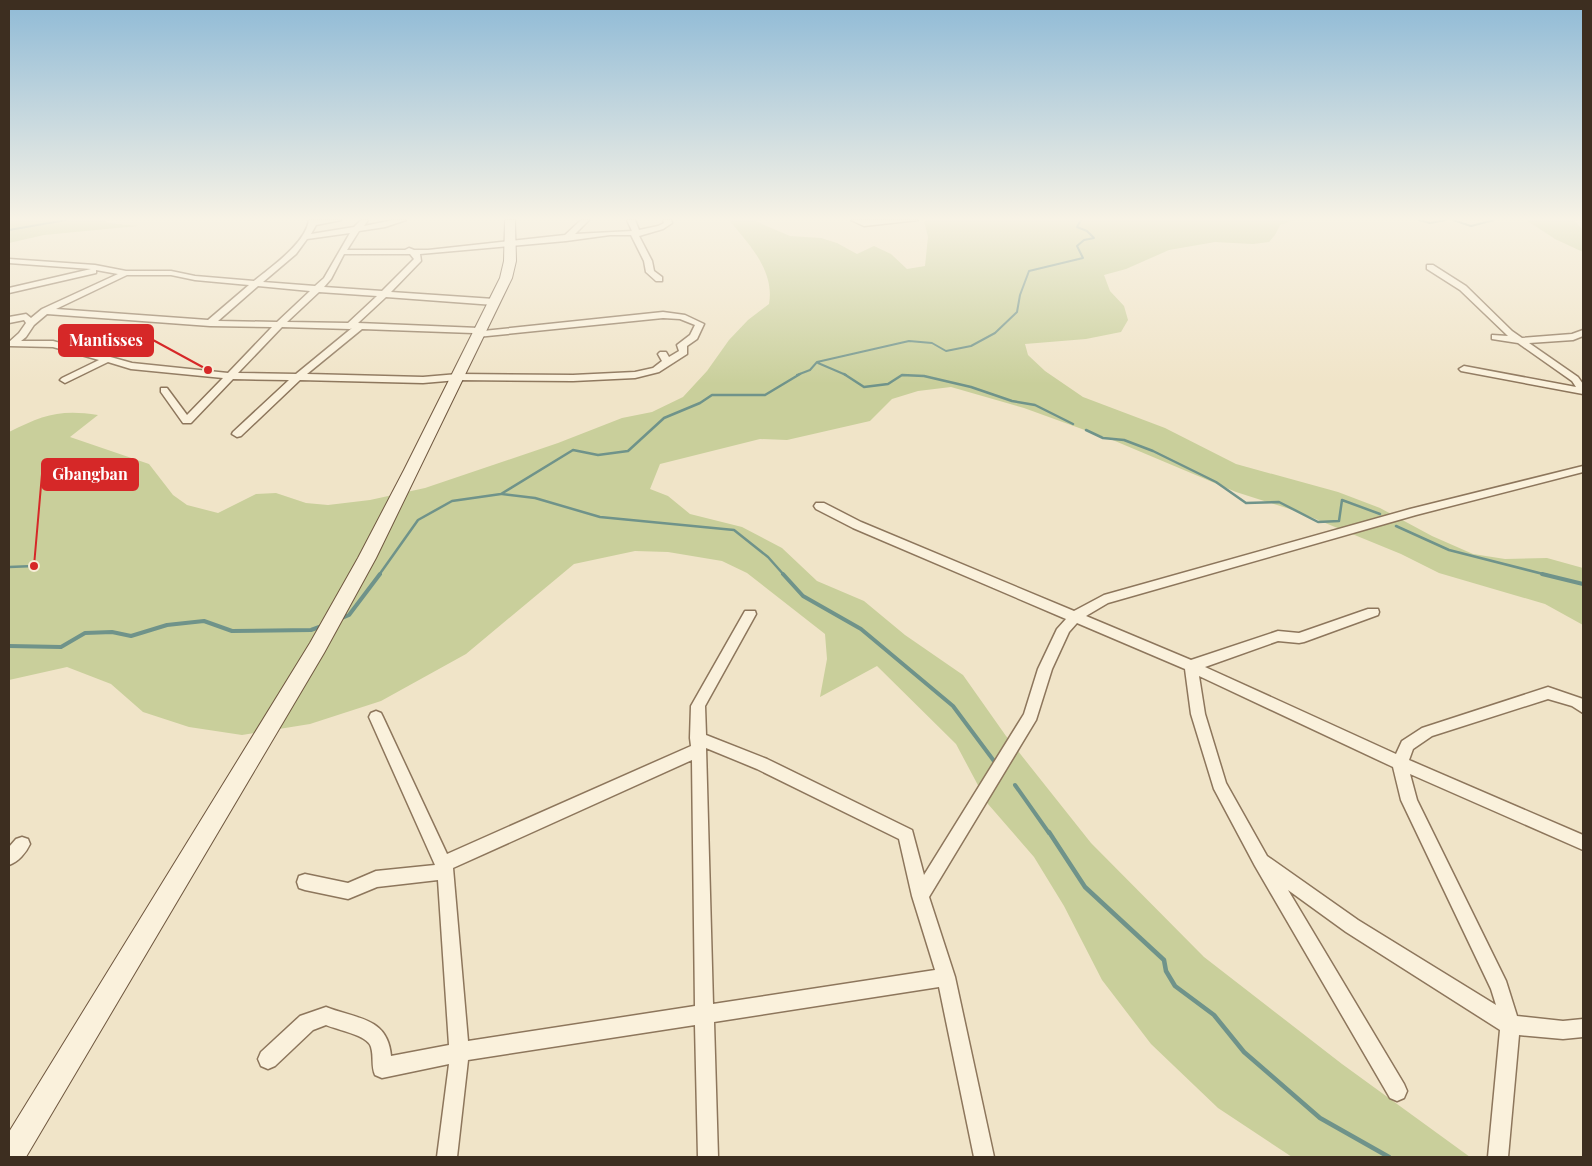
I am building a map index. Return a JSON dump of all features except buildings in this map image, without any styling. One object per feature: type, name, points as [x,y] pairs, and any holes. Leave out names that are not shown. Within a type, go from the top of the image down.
[{"type":"street","points":[[9,290],[77,274]]},
{"type":"street","points":[[10,344],[23,335],[30,323],[45,311],[123,274]]},
{"type":"street","points":[[178,274],[195,278],[258,282],[318,289],[494,302]]},
{"type":"street","points":[[210,324],[267,274]]},
{"type":"street","points":[[164,390],[187,421],[229,376],[252,356],[279,325],[318,289],[330,274]]},
{"type":"street","points":[[237,434],[355,326],[384,293],[404,274]]},
{"type":"street","points":[[10,1157],[317,648],[367,558],[458,377],[507,274]]},
{"type":"street","points":[[653,274],[659,279]]},
{"type":"street","points":[[1442,274],[1463,288],[1520,342],[1574,379],[1583,391]]},
{"type":"street","points":[[10,344],[53,344],[131,366],[229,376],[423,380],[458,377],[573,378],[635,376],[656,370],[665,358],[684,352],[682,345],[694,337],[700,324],[682,317],[663,315],[478,332],[355,326],[210,324],[45,311]]},
{"type":"street","points":[[9,320],[26,317],[30,323]]},
{"type":"street","points":[[1495,337],[1520,342],[1573,337],[1583,333]]},
{"type":"street","points":[[65,380],[108,359]]},
{"type":"street","points":[[1464,369],[1583,391]]},
{"type":"street","points":[[920,896],[1032,716],[1045,669],[1064,628],[1076,616],[1104,600],[1414,512],[1583,470]]},
{"type":"street","points":[[820,506],[856,524],[1190,666],[1400,763],[1583,842]]},
{"type":"street","points":[[1190,666],[1278,636],[1299,638],[1373,612]]},
{"type":"street","points":[[708,1157],[697,744],[698,706],[750,614]]},
{"type":"street","points":[[1190,666],[1198,714],[1219,784],[1261,861],[1397,1091]]},
{"type":"street","points":[[1498,1157],[1510,1025],[1500,987],[1409,800],[1400,763],[1407,745],[1427,732],[1548,693],[1577,702],[1583,707]]},
{"type":"street","points":[[376,717],[444,868],[459,1052],[458,1076],[447,1157]]},
{"type":"street","points":[[305,882],[348,891],[376,879],[444,868],[697,744],[762,764],[906,835],[920,896],[946,977],[984,1157]]},
{"type":"street","points":[[9,858],[22,844]]},
{"type":"street","points":[[1261,861],[1352,926],[1510,1025],[1563,1030],[1583,1028]]},
{"type":"street","points":[[268,1059],[307,1024],[326,1016],[337,1022],[369,1029],[380,1043],[382,1068],[459,1052],[946,977]]},
{"type":"green space","points":[[766,274],[1106,274],[1104,275],[1110,291],[1124,306],[1128,320],[1121,332],[1086,339],[1025,344],[1028,355],[1045,371],[1083,397],[1165,428],[1236,464],[1338,492],[1380,508],[1432,536],[1473,554],[1505,559],[1547,558],[1583,568],[1583,625],[1545,604],[1439,573],[1401,554],[1296,511],[1236,492],[1115,441],[1024,408],[951,387],[918,391],[892,399],[870,421],[787,440],[760,439],[660,464],[650,489],[668,496],[690,514],[742,527],[782,548],[817,581],[864,601],[905,635],[963,675],[1006,736],[1091,843],[1204,957],[1342,1064],[1470,1157],[1292,1157],[1218,1108],[1151,1044],[1102,980],[1064,906],[1034,857],[988,804],[956,744],[877,666],[820,697],[827,659],[825,634],[747,573],[722,561],[668,552],[635,551],[574,564],[466,654],[381,701],[310,724],[242,735],[189,727],[143,712],[111,684],[67,667],[9,680],[9,432],[32,421],[62,413],[98,415],[70,437],[149,464],[173,495],[187,505],[218,513],[256,494],[276,493],[306,503],[328,505],[370,500],[425,488],[558,443],[622,418],[652,412],[683,397],[707,371],[729,340],[748,320],[769,304]]},
{"type":"waterway","points":[[797,375],[810,370],[817,362],[909,341],[932,343],[946,351],[971,346],[995,333],[1017,312],[1020,295],[1028,274]]},
{"type":"waterway","points":[[818,363],[845,374]]},
{"type":"waterway","points":[[379,575],[418,520],[452,501],[501,494],[573,450],[598,455],[628,451],[664,418],[700,403],[712,395],[765,395],[800,374]]},
{"type":"waterway","points":[[845,374],[864,387],[888,384],[902,375]]},
{"type":"waterway","points":[[902,375],[908,375]]},
{"type":"waterway","points":[[902,375],[924,376],[971,387],[1012,401],[1035,405],[1073,424]]},
{"type":"waterway","points":[[1086,430],[1103,438],[1124,440],[1153,451],[1216,482],[1246,503],[1279,502],[1318,522],[1339,521],[1342,500],[1380,514]]},
{"type":"waterway","points":[[502,494],[535,498],[600,517],[734,530],[768,557],[784,575]]},
{"type":"waterway","points":[[1396,526],[1449,550],[1547,575]]},
{"type":"waterway","points":[[9,567],[34,566]]},
{"type":"waterway","points":[[342,618],[349,615],[380,574]]},
{"type":"waterway","points":[[783,574],[803,596],[861,629],[953,706],[994,761]]},
{"type":"waterway","points":[[1542,574],[1583,584]]},
{"type":"waterway","points":[[9,646],[61,647],[85,633],[112,632],[131,636],[167,625],[204,621],[232,631],[311,630],[322,626]]},
{"type":"waterway","points":[[1015,785],[1049,833]]},
{"type":"waterway","points":[[1049,832],[1085,887],[1164,960],[1166,971],[1175,986],[1214,1015],[1244,1052],[1320,1118],[1389,1157]]},
{"type":"place","name":"Mantisses","points":[[208,370]]},
{"type":"place","name":"Gbangban","points":[[34,566]]}]
